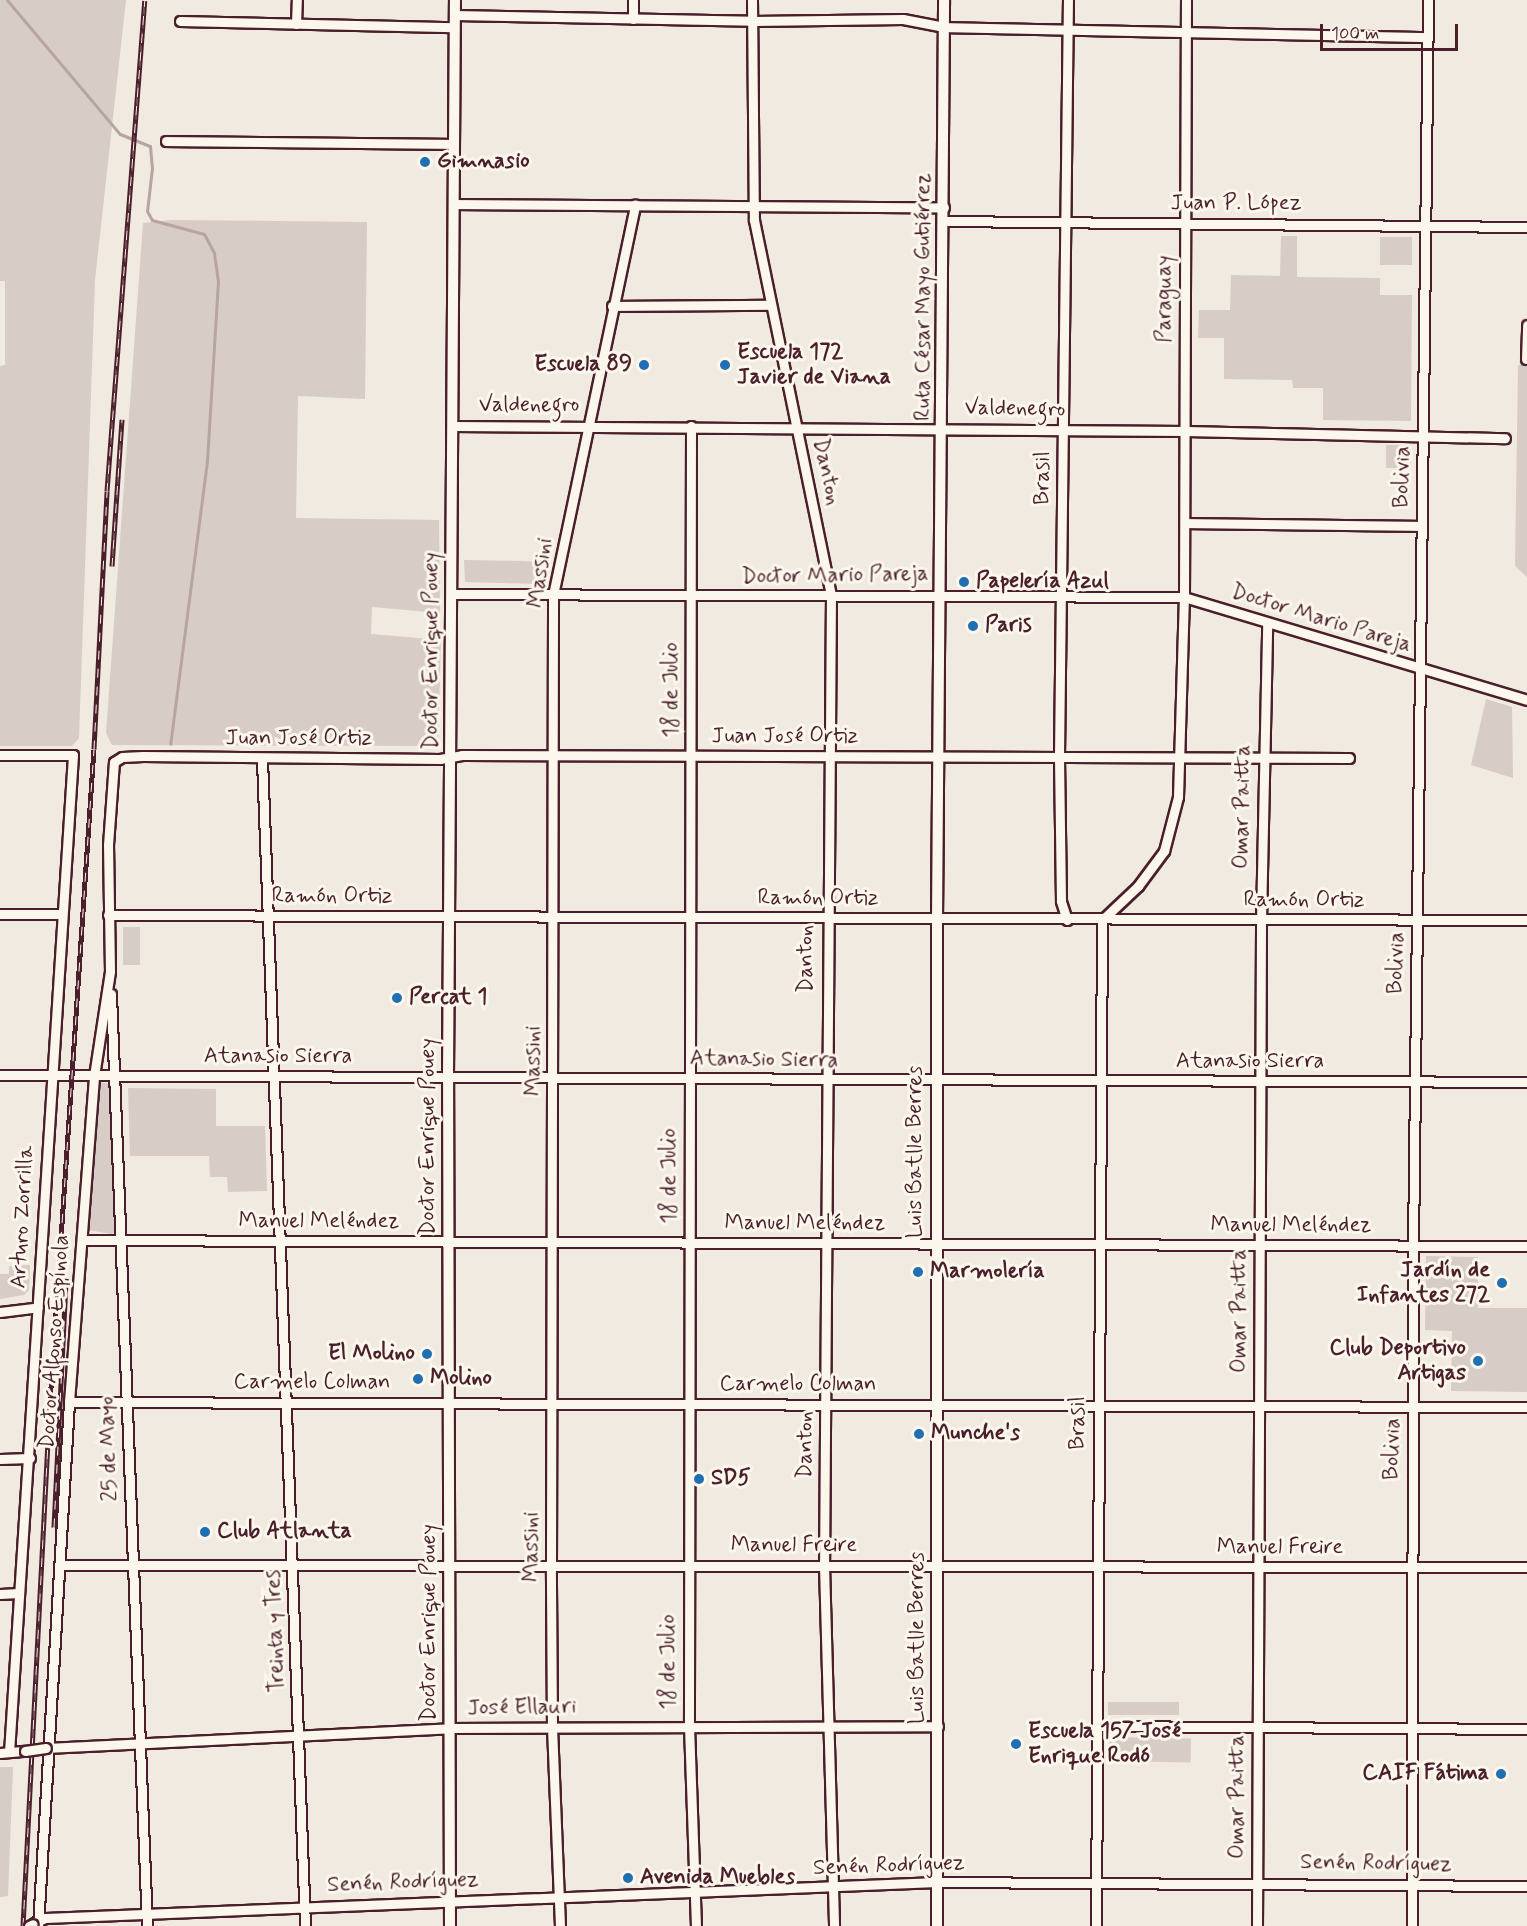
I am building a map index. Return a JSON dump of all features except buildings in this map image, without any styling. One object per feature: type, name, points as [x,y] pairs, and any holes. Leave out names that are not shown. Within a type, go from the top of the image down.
[{"type":"street","points":[[296,24],[297,0]]},
{"type":"street","name":"Doctor Enrique Pouey","points":[[450,1926],[451,1728],[447,1403],[454,0]]},
{"type":"street","points":[[633,0],[633,19]]},
{"type":"street","name":"Danton","points":[[752,0],[756,205],[754,220],[831,594],[828,758],[824,1566],[834,1926]]},
{"type":"street","name":"Ruta César Mayo Gutiérrez","points":[[939,594],[945,0]]},
{"type":"street","name":"Brasil","points":[[1066,920],[1061,901],[1059,756],[1068,0]]},
{"type":"street","name":"Paraguay","points":[[1102,920],[1143,880],[1164,851],[1178,797],[1181,758],[1186,431],[1184,224],[1186,0]]},
{"type":"street","name":"Bolivia","points":[[1412,1926],[1411,1567],[1414,1082],[1428,0]]},
{"type":"street","points":[[454,15],[753,21],[903,19],[944,27],[1427,37]]},
{"type":"street","points":[[180,21],[454,27]]},
{"type":"street","points":[[166,141],[454,144]]},
{"type":"street","points":[[453,204],[944,207]]},
{"type":"street","name":"Massini","points":[[560,1926],[552,1727],[551,1565],[555,756],[553,595],[635,205]]},
{"type":"street","name":"Juan P. López","points":[[944,220],[1066,224],[1527,227]]},
{"type":"street","points":[[612,306],[770,305]]},
{"type":"street","points":[[1526,359],[1527,325]]},
{"type":"street","name":"Valdenegro","points":[[452,426],[1062,429],[1505,438]]},
{"type":"street","name":"18 de Julio","points":[[691,426],[689,1726],[696,1926]]},
{"type":"street","points":[[1185,523],[1422,526]]},
{"type":"street","name":"Doctor Mario Pareja","points":[[452,594],[691,597],[831,594],[1184,597],[1419,670],[1527,700]]},
{"type":"street","name":"Luis Batlle Berres","points":[[937,1926],[936,1081],[939,594]]},
{"type":"street","name":"Omar Paitta","points":[[1257,1926],[1261,921],[1267,624]]},
{"type":"street","name":"Arturo Zorrilla","points":[[0,755],[73,755],[51,1076],[30,1458],[4,1753]]},
{"type":"street","name":"Juan José Ortiz","points":[[114,762],[122,757],[142,756],[262,759],[555,756],[1348,758]]},
{"type":"street","name":"Treinta y Tres","points":[[262,759],[305,1926]]},
{"type":"street","name":"Doctor Alfonso Espínola","points":[[34,1924],[60,1565],[69,1401],[94,1076],[110,970],[108,845],[114,762]]},
{"type":"street","points":[[0,914],[62,914]]},
{"type":"street","name":"Ramón Ortiz","points":[[108,915],[937,920],[1527,920]]},
{"type":"street","name":"Brasil","points":[[1095,1926],[1102,920]]},
{"type":"street","name":"25 de Mayo","points":[[110,970],[147,1926]]},
{"type":"street","name":"Atanasio Sierra","points":[[0,1075],[1527,1082]]},
{"type":"street","name":"Manuel Meléndez","points":[[82,1240],[1527,1246]]},
{"type":"street","points":[[0,1312],[38,1307]]},
{"type":"street","name":"Carmelo Colman","points":[[69,1401],[1527,1407]]},
{"type":"street","points":[[0,1459],[30,1458]]},
{"type":"street","name":"Manuel Freire","points":[[60,1565],[1527,1568]]},
{"type":"street","points":[[0,1594],[19,1593]]},
{"type":"street","points":[[1097,1725],[1258,1729],[1527,1729]]},
{"type":"street","name":"José Ellauri","points":[[4,1753],[47,1748],[451,1728],[938,1726]]},
{"type":"street","name":"Senén Rodríguez","points":[[34,1924],[45,1918],[937,1882],[1527,1886]]},
{"type":"shaded area","points":[[0,0],[126,0],[95,280],[79,738],[72,746],[0,746],[0,366],[5,365],[5,281],[0,281]]},
{"type":"shaded area","points":[[170,220],[367,222],[365,399],[298,396],[296,518],[439,520],[440,613],[372,607],[371,634],[441,640],[438,746],[112,745],[106,733],[143,223]]},
{"type":"shaded area","points":[[1281,236],[1297,236],[1297,277],[1380,278],[1380,295],[1412,295],[1411,421],[1323,420],[1323,388],[1293,388],[1292,380],[1224,379],[1224,338],[1198,338],[1199,310],[1230,310],[1231,275],[1280,276]]},
{"type":"shaded area","points":[[1380,237],[1412,237],[1412,265],[1380,265]]},
{"type":"shaded area","points":[[1518,365],[1527,365],[1527,577],[1515,566]]},
{"type":"shaded area","points":[[1386,445],[1411,445],[1411,468],[1386,468]]},
{"type":"shaded area","points":[[464,560],[546,562],[538,584],[465,582]]},
{"type":"shaded area","points":[[1486,699],[1512,707],[1513,778],[1471,765]]},
{"type":"shaded area","points":[[123,927],[140,927],[140,965],[123,965]]},
{"type":"shaded area","points":[[99,1082],[111,1084],[116,1231],[112,1234],[88,1230]]},
{"type":"shaded area","points":[[128,1088],[216,1089],[216,1126],[265,1126],[267,1191],[228,1192],[227,1177],[210,1177],[209,1156],[130,1156]]},
{"type":"shaded area","points":[[1426,1256],[1478,1257],[1478,1308],[1527,1308],[1527,1392],[1451,1391],[1452,1331],[1425,1330]]},
{"type":"shaded area","points":[[30,1265],[29,1290],[24,1295],[0,1299],[0,1274],[9,1274],[9,1266]]},
{"type":"shaded area","points":[[1108,1702],[1179,1702],[1179,1715],[1108,1715]]},
{"type":"shaded area","points":[[1109,1737],[1191,1738],[1191,1762],[1109,1761]]},
{"type":"shaded area","points":[[0,1767],[13,1767],[8,1896],[0,1897]]},
{"type":"waterway","points":[[7,0],[120,134],[150,146],[152,168],[147,211],[152,220],[204,234],[214,253],[218,281],[207,461],[170,744]]},
{"type":"railway","points":[[23,1926],[50,1402],[94,749],[107,491],[145,0]]},
{"type":"railway","points":[[112,566],[122,419]]},
{"type":"railway","points":[[54,1527],[66,1278]]},
{"type":"place","name":"Gimnasio","points":[[425,162]]},
{"type":"place","name":"Escuela 89","points":[[644,365]]},
{"type":"place","name":"Escuela 172 Javier de Viana","points":[[725,365]]},
{"type":"place","name":"Papelería Azul","points":[[964,582]]},
{"type":"place","name":"Paris","points":[[973,626]]},
{"type":"place","name":"Percat 1","points":[[397,998]]},
{"type":"place","name":"Marmolería","points":[[918,1272]]},
{"type":"place","name":"Jardín de Infantes 272","points":[[1502,1283]]},
{"type":"place","name":"El Molino","points":[[427,1354]]},
{"type":"place","name":"Club Deportivo Artigas","points":[[1478,1361]]},
{"type":"place","name":"Molino","points":[[418,1379]]},
{"type":"place","name":"Munche's","points":[[919,1434]]},
{"type":"place","name":"SD5","points":[[699,1479]]},
{"type":"place","name":"Club Atlanta","points":[[205,1532]]},
{"type":"place","name":"Escuela 157 José Enrique Rodó","points":[[1016,1744]]},
{"type":"place","name":"CAIF Fátima","points":[[1501,1774]]},
{"type":"place","name":"Avenida Muebles","points":[[628,1878]]}]
